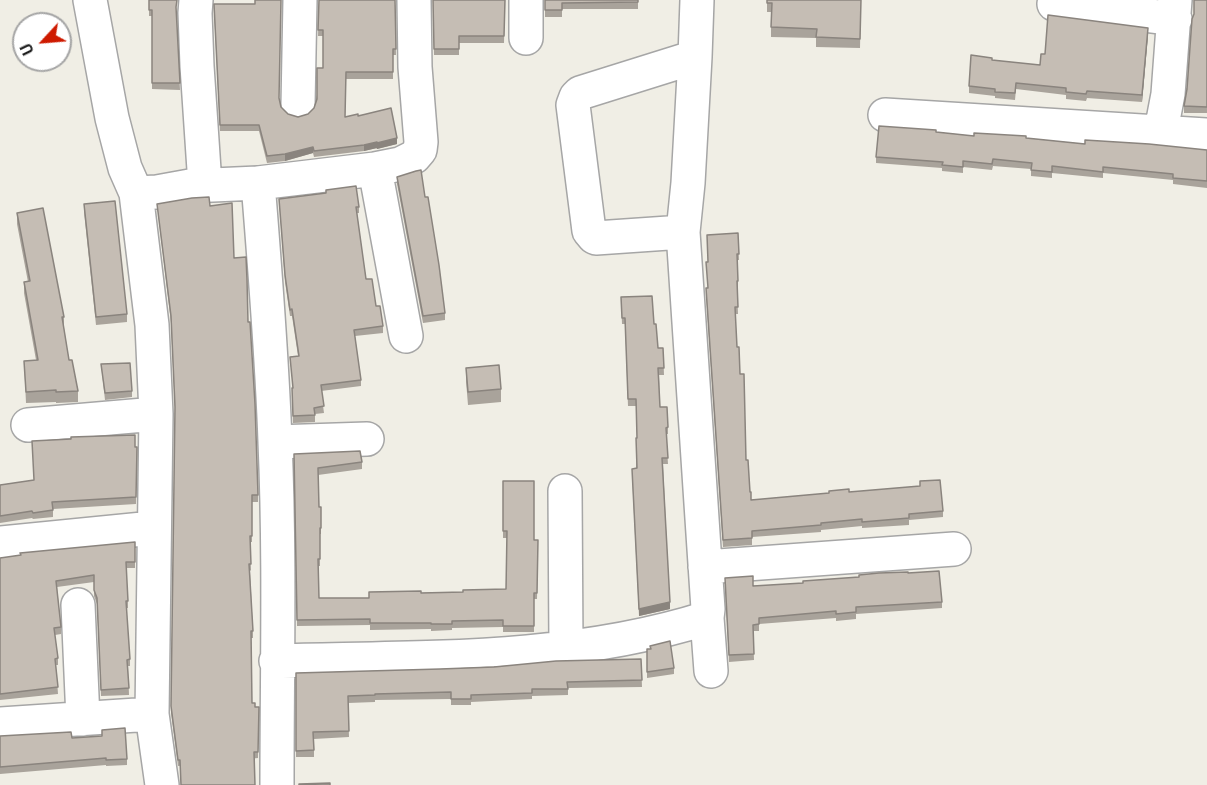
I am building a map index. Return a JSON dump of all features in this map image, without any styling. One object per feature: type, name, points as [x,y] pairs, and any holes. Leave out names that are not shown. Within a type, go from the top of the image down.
[{"type":"street","points":[[90,0],[112,118],[125,168],[136,193],[152,324],[156,414],[152,714],[162,785]]},
{"type":"street","points":[[196,0],[197,66],[205,186]]},
{"type":"street","points":[[298,105],[300,0]]},
{"type":"street","points":[[136,193],[258,183],[375,169],[400,164],[414,157],[420,150],[421,138],[415,67],[414,0]]},
{"type":"street","points":[[526,0],[526,38]]},
{"type":"street","points":[[697,0],[688,183],[683,232],[711,671]]},
{"type":"street","points":[[1054,4],[1175,10],[1168,94],[1161,131]]},
{"type":"street","points":[[683,232],[596,238],[592,235],[589,231],[573,105],[580,93],[695,57]]},
{"type":"street","points":[[885,115],[1207,135]]},
{"type":"street","points":[[375,169],[406,336]]},
{"type":"street","points":[[258,183],[275,442],[278,785]]},
{"type":"street","points":[[28,425],[156,414]]},
{"type":"street","points":[[275,442],[367,440]]},
{"type":"street","points":[[566,491],[566,647]]},
{"type":"street","points":[[0,543],[153,528]]},
{"type":"street","points":[[705,567],[954,549]]},
{"type":"street","points":[[78,605],[84,719]]},
{"type":"street","points":[[276,661],[527,652],[607,642],[672,629],[707,618]]},
{"type":"street","points":[[0,724],[152,714]]},
{"type":"building","points":[[149,0],[177,0],[180,83],[152,83],[152,10],[149,10]]},
{"type":"building","points":[[255,0],[281,0],[279,98],[281,107],[288,114],[298,117],[308,114],[314,108],[317,99],[317,68],[323,68],[323,30],[318,30],[319,0],[395,0],[396,49],[393,49],[393,72],[346,72],[345,117],[391,108],[397,138],[377,143],[314,151],[313,147],[267,156],[259,125],[220,125],[214,4],[255,4]]},
{"type":"building","points":[[433,0],[505,0],[504,36],[459,36],[459,49],[434,49]]},
{"type":"building","points":[[545,0],[638,0],[638,2],[562,3],[562,10],[545,10]]},
{"type":"building","points":[[767,0],[861,0],[860,39],[816,37],[817,29],[771,27],[772,3],[767,3]]},
{"type":"building","points":[[1194,0],[1207,0],[1207,107],[1184,106]]},
{"type":"building","points":[[1048,15],[1148,28],[1142,95],[1087,91],[1086,94],[1066,92],[1066,88],[1016,83],[1015,93],[995,92],[995,89],[969,86],[971,55],[992,58],[992,60],[1040,65],[1041,54],[1045,54]]},
{"type":"building","points":[[879,126],[936,130],[936,132],[974,136],[974,133],[1026,136],[1026,138],[1085,144],[1085,140],[1207,150],[1207,181],[1173,178],[1173,174],[1103,167],[1103,172],[1052,166],[1052,172],[1031,170],[1032,163],[993,159],[992,164],[963,161],[963,167],[942,165],[943,162],[876,157]]},
{"type":"building","points":[[421,170],[425,197],[428,197],[445,313],[423,316],[397,177]]},
{"type":"building","points":[[356,186],[359,207],[356,207],[366,279],[372,279],[376,306],[380,306],[383,326],[354,330],[361,380],[321,385],[324,406],[314,408],[315,415],[293,416],[290,357],[299,356],[285,275],[279,199],[326,193],[326,190]]},
{"type":"building","points":[[209,197],[210,206],[232,203],[234,258],[246,257],[258,495],[252,495],[251,564],[249,564],[253,631],[251,631],[252,703],[255,703],[255,707],[259,707],[258,752],[254,752],[255,785],[181,785],[180,760],[178,760],[171,706],[175,407],[171,316],[157,204]]},
{"type":"building","points":[[115,201],[127,314],[96,317],[84,204]]},
{"type":"building","points":[[43,208],[64,317],[62,317],[69,360],[72,360],[78,391],[26,392],[24,361],[38,360],[24,282],[30,281],[17,213]]},
{"type":"building","points":[[738,233],[738,307],[735,307],[740,374],[744,374],[746,460],[748,460],[751,500],[849,489],[849,492],[920,486],[920,481],[940,480],[943,511],[909,514],[909,518],[862,522],[862,519],[752,531],[752,538],[723,540],[706,288],[708,288],[707,235]]},
{"type":"building","points":[[652,296],[658,348],[663,348],[664,368],[658,368],[660,407],[667,407],[668,458],[662,458],[670,602],[639,609],[632,469],[637,468],[636,399],[628,399],[625,318],[622,318],[621,297]]},
{"type":"building","points":[[130,363],[132,391],[105,393],[101,364]]},
{"type":"building","points":[[499,365],[501,389],[468,392],[466,368]]},
{"type":"building","points":[[135,435],[135,447],[137,447],[136,497],[52,502],[53,510],[0,516],[0,485],[34,480],[32,441]]},
{"type":"building","points":[[360,451],[362,462],[318,468],[319,507],[321,507],[320,559],[318,559],[319,598],[369,598],[369,592],[421,591],[421,593],[506,589],[507,531],[503,531],[503,481],[534,481],[534,540],[538,540],[534,626],[503,626],[503,620],[452,621],[452,624],[431,624],[370,623],[370,619],[297,620],[294,454]]},
{"type":"building","points":[[135,542],[135,562],[126,562],[129,688],[101,690],[94,575],[56,581],[61,627],[54,628],[58,658],[55,659],[58,687],[0,694],[0,558],[21,555],[20,553]]},
{"type":"building","points":[[939,571],[942,602],[856,607],[856,612],[836,614],[836,611],[759,618],[759,624],[753,625],[754,654],[729,655],[725,578],[753,576],[753,586],[803,583],[803,581],[859,577],[859,575],[879,573]]},
{"type":"building","points":[[670,641],[674,668],[647,672],[647,649],[651,649],[650,646]]},
{"type":"building","points":[[641,659],[642,680],[567,682],[568,689],[532,689],[532,693],[471,695],[471,699],[451,699],[451,692],[348,696],[349,731],[313,732],[314,750],[296,751],[296,673],[494,667],[556,661]]},
{"type":"building","points":[[125,728],[127,759],[106,760],[106,758],[0,767],[0,736],[71,732],[72,738],[102,736],[102,730]]},
{"type":"building","points":[[330,783],[330,785],[299,785],[299,784]]}]
